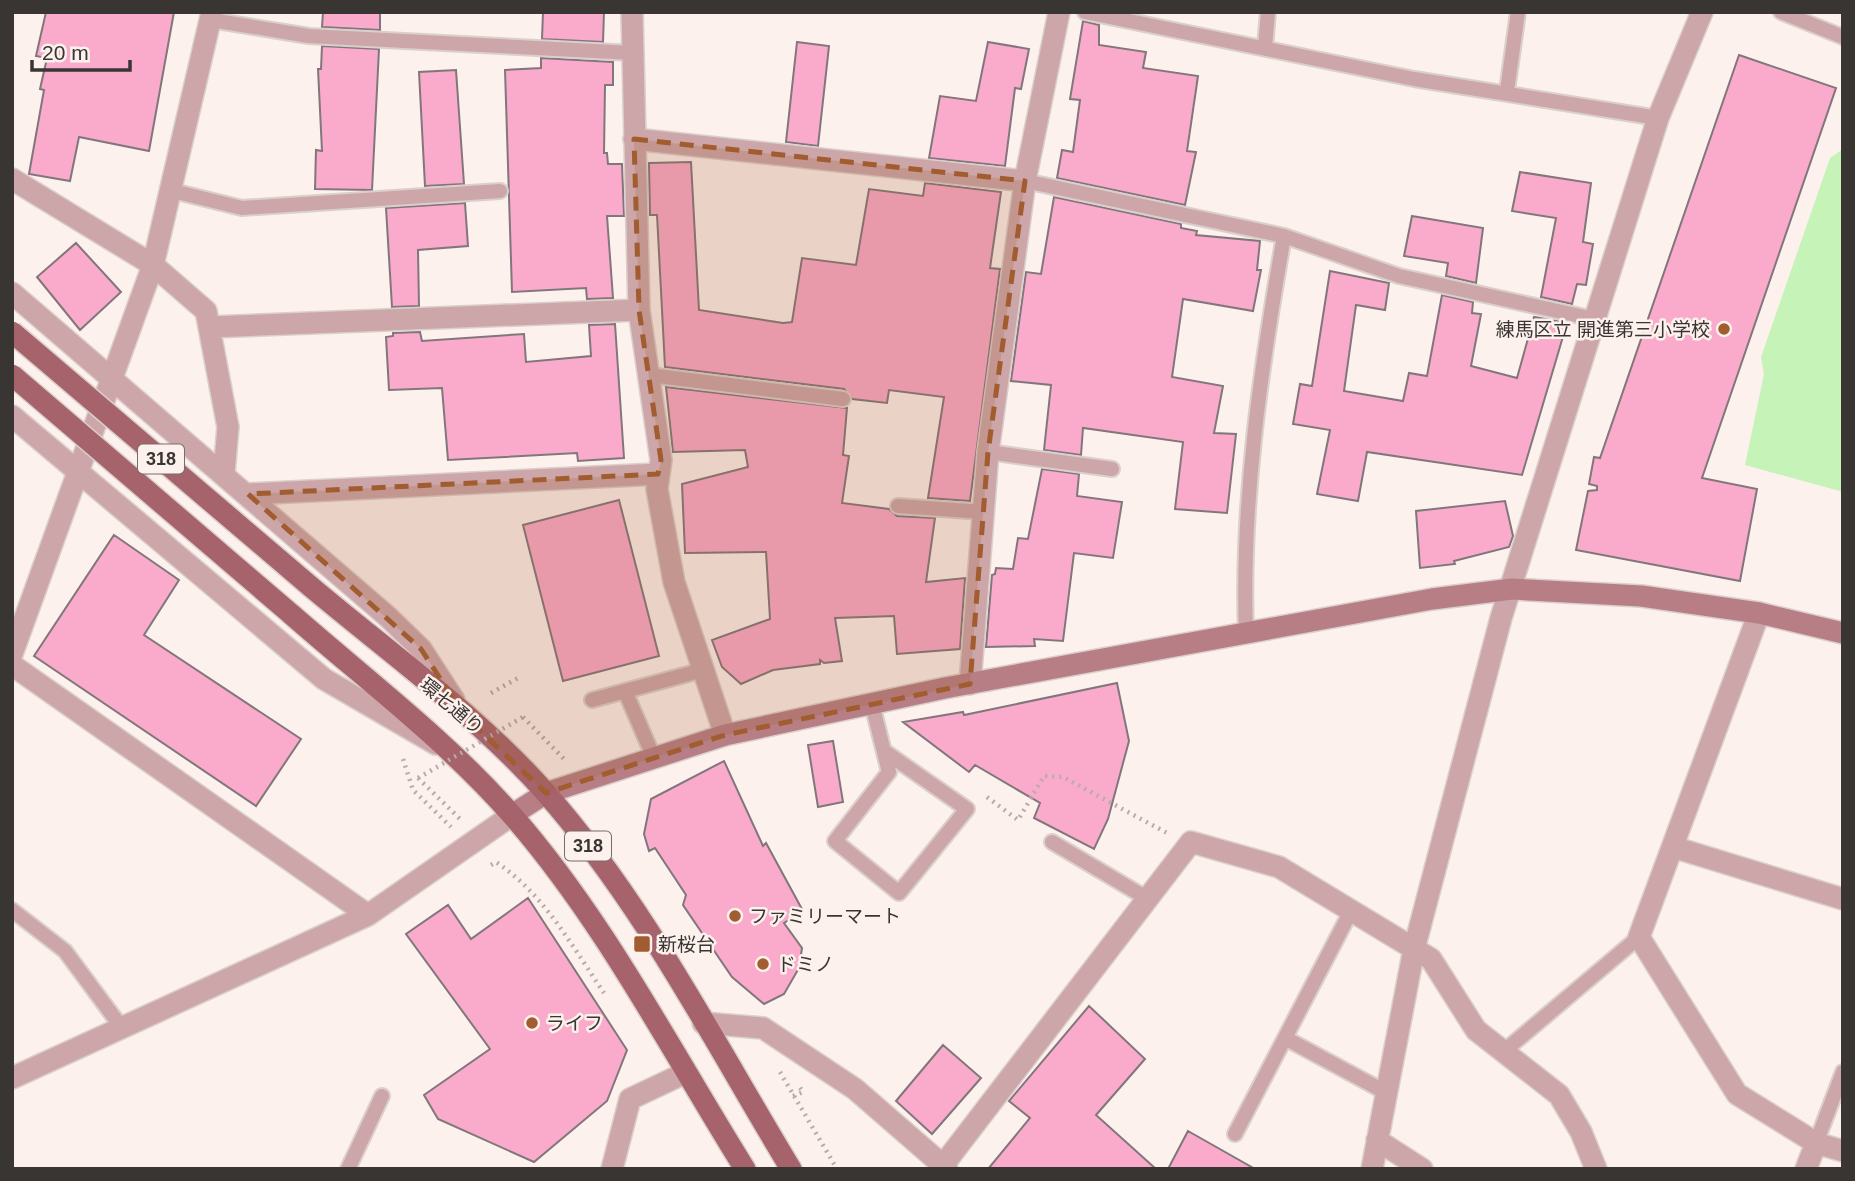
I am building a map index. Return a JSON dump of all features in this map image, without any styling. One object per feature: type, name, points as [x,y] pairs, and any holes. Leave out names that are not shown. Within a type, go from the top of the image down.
[{"type":"main road","name":"環七通り","points":[[12,332],[512,757],[546,793],[627,898],[791,1169]]},
{"type":"main road","name":"環七通り","points":[[12,375],[444,748],[512,815],[593,920],[745,1169]]},
{"type":"street","points":[[632,12],[639,310],[661,460],[657,489],[674,582],[725,735]]},
{"type":"street","points":[[970,684],[988,452],[1025,181],[1059,12]]},
{"type":"street","points":[[1372,1169],[1415,949],[1501,618],[1658,118],[1702,12]]},
{"type":"street","points":[[12,654],[153,265],[173,191],[211,16]]},
{"type":"street","points":[[634,139],[1025,181]]},
{"type":"street","points":[[12,179],[153,265],[206,311],[228,428],[224,473]]},
{"type":"street","points":[[12,293],[224,473],[421,649],[465,717]]},
{"type":"street","points":[[210,327],[639,310]]},
{"type":"street","points":[[12,416],[324,679],[369,708],[444,748]]},
{"type":"street","points":[[248,494],[658,474]]},
{"type":"street","points":[[12,1078],[368,915],[546,793],[725,735],[970,684],[1432,599],[1512,589],[1641,596],[1759,612],[1843,634]]},
{"type":"street","points":[[1759,612],[1639,937],[1737,1094],[1816,1143],[1843,1152]]},
{"type":"street","points":[[12,665],[368,915]]},
{"type":"street","points":[[703,1023],[763,1028],[855,1089],[945,1166],[1191,842],[1279,867],[1431,959],[1476,1030],[1559,1095],[1581,1132],[1596,1169]]},
{"type":"street","points":[[1673,847],[1843,899]]},
{"type":"street","points":[[612,1169],[630,1099],[685,1073]]},
{"type":"street","points":[[1377,1140],[1422,1169]]},
{"type":"street","points":[[1806,1169],[1816,1143]]},
{"type":"lane","points":[[1085,12],[1414,79],[1658,118]]},
{"type":"lane","points":[[1265,47],[1268,12]]},
{"type":"lane","points":[[1507,92],[1518,12]]},
{"type":"lane","points":[[1781,12],[1843,37]]},
{"type":"lane","points":[[211,16],[309,36],[633,53]]},
{"type":"lane","points":[[1025,181],[1284,236],[1399,276],[1594,319]]},
{"type":"lane","points":[[173,191],[242,208],[500,191]]},
{"type":"lane","points":[[1245,634],[1244,582],[1259,378],[1284,236]]},
{"type":"lane","points":[[649,375],[843,399]]},
{"type":"lane","points":[[988,452],[1112,469]]},
{"type":"lane","points":[[898,506],[983,512]]},
{"type":"lane","points":[[592,700],[703,670]]},
{"type":"lane","points":[[625,691],[654,758]]},
{"type":"lane","points":[[872,704],[889,772],[835,842],[899,893],[967,809],[884,751]]},
{"type":"lane","points":[[1052,842],[1148,900]]},
{"type":"lane","points":[[12,911],[65,951],[122,1028]]},
{"type":"lane","points":[[1235,1134],[1351,911]]},
{"type":"lane","points":[[1503,1052],[1639,937]]},
{"type":"lane","points":[[1285,1038],[1387,1093]]},
{"type":"lane","points":[[1816,1143],[1843,1072]]},
{"type":"lane","points":[[348,1169],[382,1096]]},
{"type":"path","points":[[491,693],[518,678]]},
{"type":"path","points":[[466,825],[418,778],[523,717],[565,759]]},
{"type":"path","points":[[976,788],[1018,820],[1044,776],[1063,777],[1176,838],[1191,842]]},
{"type":"path","points":[[485,868],[496,862],[514,874],[552,916],[611,1004]]},
{"type":"path","points":[[774,1062],[837,1169]]},
{"type":"highlighted area","points":[[634,139],[1025,181],[988,452],[970,684],[725,735],[546,793],[465,717],[421,649],[248,494],[658,474],[661,460],[639,310]]},
{"type":"green space","points":[[1843,149],[1843,492],[1745,465],[1764,374],[1761,357],[1830,158]]},
{"type":"building","points":[[46,12],[174,12],[149,151],[79,137],[70,181],[29,174],[44,90],[40,89],[47,58],[36,56]]},
{"type":"building","points":[[323,12],[380,12],[380,30],[322,27]]},
{"type":"building","points":[[543,12],[604,12],[603,42],[542,39]]},
{"type":"building","points":[[1083,21],[1099,25],[1099,45],[1146,52],[1143,68],[1198,76],[1187,151],[1196,152],[1185,205],[1057,178],[1062,150],[1073,152],[1080,100],[1070,99]]},
{"type":"building","points":[[797,42],[829,46],[818,146],[786,142]]},
{"type":"building","points":[[988,42],[1029,49],[1021,89],[1015,88],[1005,166],[929,158],[940,96],[976,101]]},
{"type":"building","points":[[322,46],[379,49],[372,190],[315,189],[316,150],[322,151],[318,69],[321,69]]},
{"type":"building","points":[[1739,55],[1836,88],[1702,478],[1757,489],[1740,581],[1576,550],[1588,491],[1597,490],[1597,486],[1589,484],[1594,457],[1600,458]]},
{"type":"building","points":[[541,58],[613,62],[613,85],[605,85],[604,153],[607,153],[608,164],[622,164],[624,216],[607,216],[613,298],[587,299],[586,288],[512,292],[505,70],[541,68]]},
{"type":"building","points":[[456,70],[464,184],[425,186],[419,72]]},
{"type":"building","points":[[691,162],[699,310],[783,323],[792,322],[802,258],[856,265],[869,189],[923,196],[925,183],[1001,192],[990,268],[1000,269],[970,501],[928,498],[944,397],[889,390],[887,403],[852,399],[844,389],[665,367],[657,215],[650,215],[649,163]]},
{"type":"building","points":[[1520,172],[1591,183],[1583,242],[1593,244],[1586,285],[1577,284],[1572,304],[1541,297],[1556,218],[1512,211]]},
{"type":"building","points":[[1054,197],[1181,224],[1181,228],[1197,231],[1196,235],[1260,241],[1257,270],[1261,270],[1253,311],[1183,299],[1172,377],[1223,386],[1214,433],[1236,434],[1227,513],[1175,509],[1183,442],[1083,428],[1081,455],[1044,450],[1051,385],[1011,381],[1026,272],[1041,274]]},
{"type":"building","points":[[465,203],[468,246],[418,250],[419,306],[392,307],[386,208]]},
{"type":"building","points":[[1412,216],[1483,228],[1476,283],[1446,276],[1448,263],[1404,256]]},
{"type":"building","points":[[76,243],[121,292],[80,330],[37,277]]},
{"type":"building","points":[[1330,271],[1389,283],[1385,310],[1356,305],[1344,391],[1403,401],[1409,373],[1427,376],[1442,295],[1473,302],[1472,313],[1481,314],[1471,366],[1517,378],[1534,317],[1567,323],[1522,475],[1367,452],[1358,501],[1317,494],[1330,430],[1293,424],[1300,384],[1312,386]]},
{"type":"building","points":[[615,324],[624,458],[578,461],[577,453],[448,460],[442,388],[389,390],[386,337],[393,336],[393,333],[420,332],[422,341],[524,334],[526,362],[591,356],[589,325]]},
{"type":"building","points":[[666,387],[847,408],[843,455],[849,456],[842,503],[889,509],[897,516],[935,518],[926,582],[965,578],[960,649],[897,654],[894,616],[835,618],[842,661],[824,663],[820,660],[820,664],[773,670],[741,684],[722,667],[712,640],[770,619],[766,552],[685,553],[682,484],[748,467],[745,450],[673,452]]},
{"type":"building","points":[[1042,469],[1079,474],[1077,496],[1122,502],[1113,558],[1074,553],[1063,641],[1034,639],[1035,646],[986,647],[992,575],[995,574],[996,568],[1013,569],[1018,538],[1028,539]]},
{"type":"building","points":[[619,500],[659,656],[563,681],[523,525]]},
{"type":"building","points":[[1505,501],[1513,536],[1509,547],[1454,561],[1455,564],[1420,568],[1416,511]]},
{"type":"building","points":[[114,535],[179,580],[144,635],[301,739],[256,806],[34,656]]},
{"type":"building","points":[[1117,683],[1129,741],[1108,819],[1094,849],[1034,818],[1040,803],[975,765],[969,772],[903,722],[963,712],[964,715]]},
{"type":"building","points":[[833,741],[843,802],[818,807],[808,745]]},
{"type":"building","points":[[724,761],[763,846],[766,843],[803,911],[784,923],[802,948],[799,968],[784,994],[764,1004],[732,977],[683,905],[686,895],[655,848],[649,851],[644,834],[651,799]]},
{"type":"building","points":[[528,898],[627,1050],[607,1101],[534,1162],[438,1119],[424,1095],[490,1049],[406,934],[448,905],[471,939]]},
{"type":"building","points":[[1089,1006],[1145,1059],[1096,1115],[1156,1169],[988,1169],[1030,1118],[1009,1101]]},
{"type":"building","points":[[943,1045],[981,1078],[932,1134],[896,1101]]},
{"type":"building","points":[[1188,1131],[1255,1169],[1168,1169]]},
{"type":"place","name":"練馬区立 開進第三小学校","points":[[1724,329]]},
{"type":"place","name":"ファミリーマート","points":[[735,916]]},
{"type":"place","name":"新桜台","points":[[642,944]]},
{"type":"place","name":"ドミノ","points":[[763,964]]},
{"type":"place","name":"ライフ","points":[[532,1023]]}]
